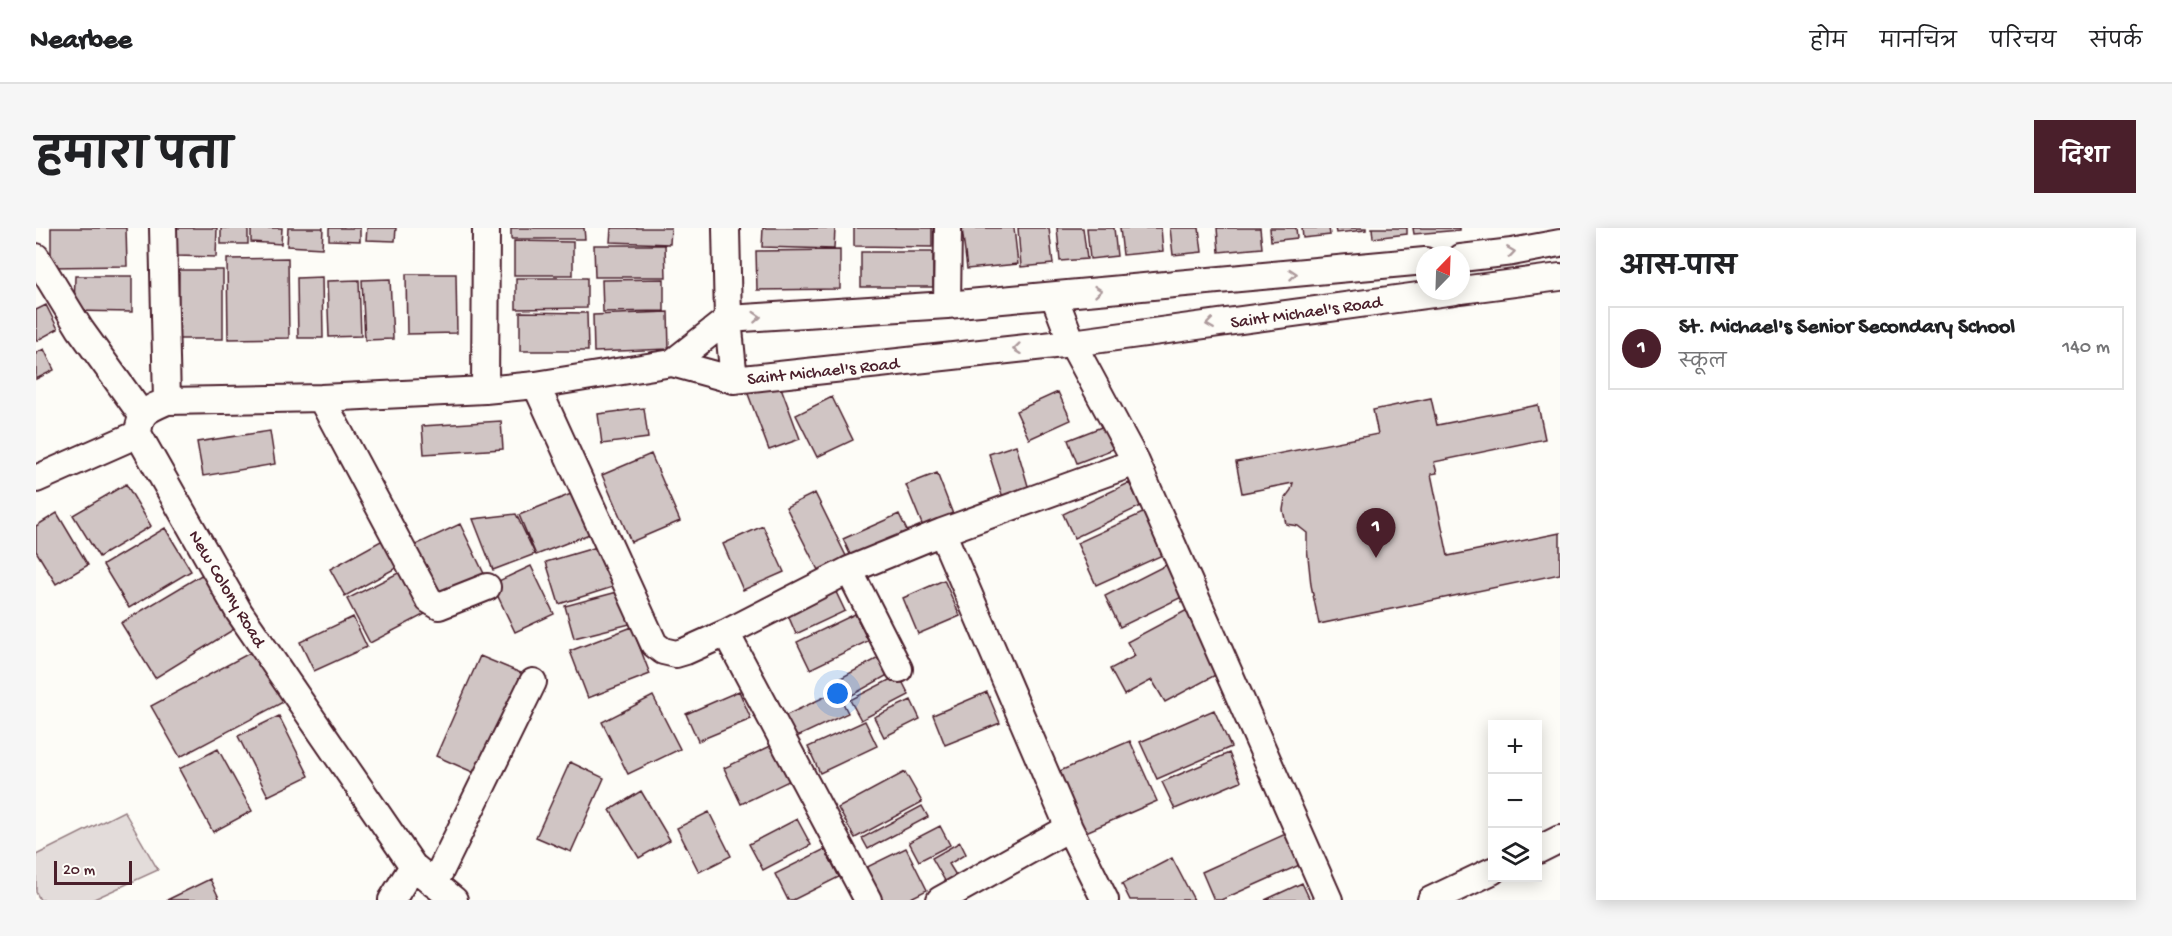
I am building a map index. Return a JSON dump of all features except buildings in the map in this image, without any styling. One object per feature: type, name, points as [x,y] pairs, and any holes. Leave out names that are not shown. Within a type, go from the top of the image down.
[{"type":"street","points":[[163,228],[167,401]]},
{"type":"street","points":[[485,390],[486,228]]},
{"type":"street","points":[[726,228],[728,319],[734,380]]},
{"type":"street","points":[[947,305],[948,228]]},
{"type":"street","points":[[1470,257],[1560,243]]},
{"type":"street","name":"New Colony Road","points":[[36,257],[140,424],[239,612],[413,866],[454,900]]},
{"type":"street","name":"Saint Michael's Road","points":[[728,319],[947,305],[1416,262]]},
{"type":"street","points":[[1470,289],[1560,277]]},
{"type":"street","points":[[1054,296],[1072,343],[1136,462],[1329,900]]},
{"type":"street","name":"Saint Michael's Road","points":[[672,363],[734,380],[1072,343],[1416,296]]},
{"type":"street","points":[[36,479],[140,424],[147,410],[167,401],[321,398],[485,390],[536,385],[672,363],[728,319]]},
{"type":"street","points":[[536,385],[654,644],[663,651],[676,654],[726,633],[849,570],[942,532],[1136,462]]},
{"type":"street","points":[[321,398],[429,600],[440,606],[487,587]]},
{"type":"street","points":[[942,532],[1069,828],[1104,900]]},
{"type":"street","points":[[849,570],[899,669]]},
{"type":"street","points":[[726,633],[868,900]]},
{"type":"street","points":[[434,884],[533,682]]},
{"type":"street","points":[[941,900],[1069,828]]},
{"type":"street","points":[[1542,847],[1560,839]]},
{"type":"street","points":[[392,900],[413,866]]},
{"type":"street","points":[[1431,900],[1488,873]]},
{"type":"shaded area","points":[[124,811],[158,870],[92,900],[40,900],[36,892],[36,855]]},
{"type":"place","name":"St. Michael's Senior Secondary School","points":[[1376,558]]}]
